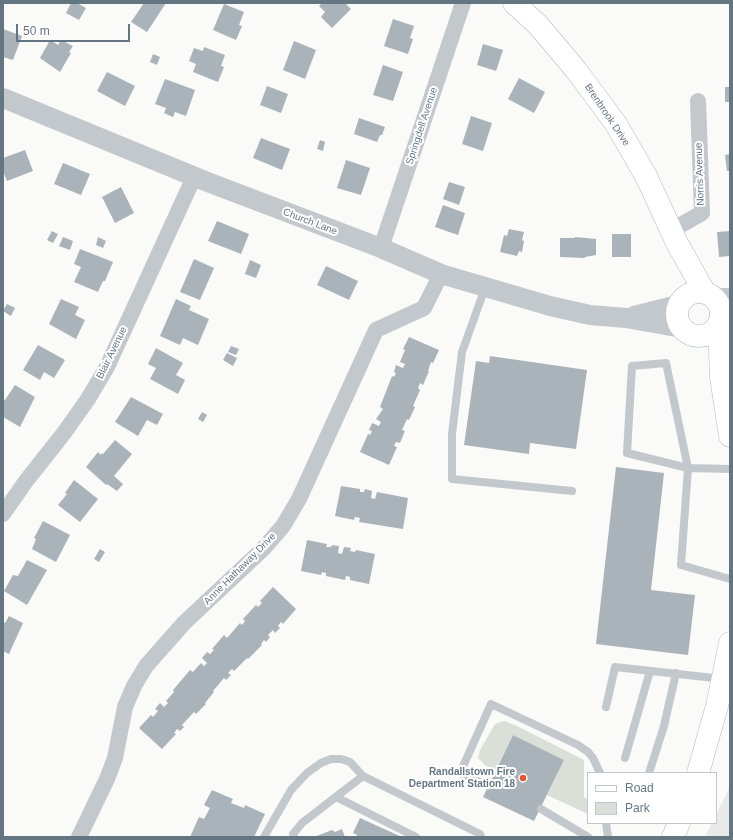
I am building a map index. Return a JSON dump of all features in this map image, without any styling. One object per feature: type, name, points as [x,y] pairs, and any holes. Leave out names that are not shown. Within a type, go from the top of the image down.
[{"type":"main road","name":"Brenbrook Drive","points":[[514,3],[538,25],[576,70],[616,124],[646,176],[674,237],[716,296]]},
{"type":"main road","name":"Brenbrook Drive","points":[[674,237],[680,302]]},
{"type":"main road","points":[[721,377],[677,317],[680,302],[693,293],[716,296],[721,308],[723,321],[721,377],[730,436]]},
{"type":"main road","points":[[689,332],[703,336],[715,330],[723,321]]},
{"type":"main road","points":[[698,772],[724,679],[730,643]]},
{"type":"main road","points":[[673,837],[680,824]]},
{"type":"street","name":"Springdell Avenue","points":[[381,248],[463,3]]},
{"type":"street","name":"Church Lane","points":[[3,98],[194,177],[381,248],[441,274],[550,306],[590,314],[626,318],[689,332]]},
{"type":"street","name":"Norris Avenue","points":[[674,237],[702,213],[698,101]]},
{"type":"street","name":"Blair Avenue","points":[[3,514],[26,481],[72,422],[107,367],[194,177]]},
{"type":"street","name":"Anne Hathaway Drive","points":[[79,837],[107,779],[115,758],[125,707],[134,686],[146,666],[184,623],[263,549],[283,526],[299,499],[376,330],[424,308],[441,274]]},
{"type":"street","name":"Church Lane","points":[[626,318],[680,302]]},
{"type":"lane","points":[[485,288],[462,352],[452,434],[452,479],[572,491]]},
{"type":"lane","points":[[730,469],[688,468],[627,453],[632,366],[666,363],[688,468],[681,565],[730,579]]},
{"type":"lane","points":[[606,707],[616,667],[724,679]]},
{"type":"lane","points":[[625,758],[650,671]]},
{"type":"lane","points":[[649,772],[664,726],[676,674]]},
{"type":"lane","points":[[488,786],[460,773],[491,704],[588,752],[594,758],[600,772]]},
{"type":"lane","points":[[264,837],[291,790],[307,773],[321,763],[331,759],[341,759],[350,762],[363,776],[480,834],[481,837]]},
{"type":"lane","points":[[294,837],[293,834],[302,823],[363,776]]},
{"type":"lane","points":[[336,797],[416,837]]},
{"type":"lane","points":[[541,809],[588,837]]},
{"type":"lane","points":[[606,824],[608,837]]},
{"type":"shaded area","points":[[730,787],[730,837],[705,837],[712,824],[717,824],[717,813]]},
{"type":"green space","points":[[504,721],[517,726],[584,760],[584,797],[587,799],[587,814],[547,795],[564,760],[513,735],[495,771],[485,765],[478,758],[480,750],[495,724]]},
{"type":"building","points":[[71,3],[77,3],[86,8],[79,20],[66,13]]},
{"type":"building","points":[[144,3],[166,3],[147,32],[131,22]]},
{"type":"building","points":[[322,3],[345,3],[351,9],[332,28],[321,17],[325,12],[319,6]]},
{"type":"building","points":[[224,4],[244,12],[239,25],[242,26],[236,40],[213,30]]},
{"type":"building","points":[[393,19],[414,26],[410,38],[413,39],[408,54],[384,46]]},
{"type":"building","points":[[3,29],[22,36],[13,60],[3,57]]},
{"type":"building","points":[[50,40],[58,45],[61,40],[73,46],[69,52],[71,53],[60,72],[40,58]]},
{"type":"building","points":[[294,41],[316,50],[305,79],[283,70]]},
{"type":"building","points":[[483,44],[503,50],[496,71],[477,65]]},
{"type":"building","points":[[204,47],[225,55],[221,66],[224,67],[218,82],[193,72],[196,64],[189,61],[194,48],[203,51]]},
{"type":"building","points":[[153,54],[160,57],[157,65],[150,62]]},
{"type":"building","points":[[383,65],[403,72],[393,101],[373,95]]},
{"type":"building","points":[[107,72],[135,86],[125,106],[97,91]]},
{"type":"building","points":[[519,78],[545,92],[534,113],[508,99]]},
{"type":"building","points":[[165,79],[195,90],[186,116],[175,112],[173,117],[164,113],[166,108],[155,104]]},
{"type":"building","points":[[267,86],[288,94],[281,113],[260,105]]},
{"type":"building","points":[[725,87],[730,87],[730,102],[725,102]]},
{"type":"building","points":[[471,116],[492,123],[483,151],[462,144]]},
{"type":"building","points":[[359,118],[385,127],[377,142],[354,134]]},
{"type":"building","points":[[261,138],[290,149],[282,170],[253,158]]},
{"type":"building","points":[[320,140],[325,142],[323,151],[317,149]]},
{"type":"building","points":[[25,150],[33,171],[7,181],[3,171],[3,158]]},
{"type":"building","points":[[730,154],[730,171],[727,171],[725,155]]},
{"type":"building","points":[[346,160],[370,168],[361,195],[337,188]]},
{"type":"building","points":[[63,163],[90,174],[81,195],[54,184]]},
{"type":"building","points":[[449,182],[465,187],[459,205],[443,199]]},
{"type":"building","points":[[121,187],[134,213],[115,223],[102,197]]},
{"type":"building","points":[[443,205],[465,213],[458,235],[435,227]]},
{"type":"building","points":[[217,221],[249,234],[241,254],[208,241]]},
{"type":"building","points":[[509,229],[524,232],[522,252],[519,251],[517,256],[500,252],[504,235],[507,236]]},
{"type":"building","points":[[52,231],[58,234],[53,243],[47,240]]},
{"type":"building","points":[[730,231],[730,256],[719,257],[717,232]]},
{"type":"building","points":[[612,234],[631,234],[631,257],[612,257]]},
{"type":"building","points":[[63,237],[73,241],[70,250],[59,246]]},
{"type":"building","points":[[98,237],[106,241],[103,248],[96,245]]},
{"type":"building","points":[[575,237],[596,239],[596,255],[585,258],[560,257],[560,238]]},
{"type":"building","points":[[80,249],[113,262],[105,281],[103,281],[98,292],[74,282],[81,267],[74,264]]},
{"type":"building","points":[[194,259],[214,268],[200,300],[180,292]]},
{"type":"building","points":[[250,260],[261,265],[256,278],[245,274]]},
{"type":"building","points":[[326,266],[358,281],[349,300],[317,285]]},
{"type":"building","points":[[61,299],[79,307],[75,315],[85,320],[76,339],[49,324]]},
{"type":"building","points":[[176,299],[191,306],[189,310],[209,319],[198,345],[183,338],[180,345],[160,336]]},
{"type":"building","points":[[7,304],[15,308],[11,316],[3,311]]},
{"type":"building","points":[[409,337],[439,350],[433,363],[431,362],[423,385],[420,383],[418,388],[420,390],[413,406],[415,407],[402,430],[405,431],[400,443],[396,442],[394,446],[397,447],[389,465],[360,452],[368,434],[370,435],[372,431],[369,430],[372,423],[379,426],[381,422],[376,419],[383,409],[380,407],[392,376],[394,377],[396,373],[394,372],[396,365],[403,368],[405,364],[400,362],[405,350],[403,349]]},
{"type":"building","points":[[38,345],[65,360],[54,378],[44,372],[40,380],[23,370]]},
{"type":"building","points":[[231,346],[239,349],[236,355],[228,352]]},
{"type":"building","points":[[156,348],[183,363],[176,375],[185,380],[178,394],[150,379],[156,368],[148,364]]},
{"type":"building","points":[[227,353],[237,358],[233,366],[223,360]]},
{"type":"building","points":[[490,356],[587,370],[576,449],[530,443],[529,454],[464,445],[476,361],[489,363]]},
{"type":"building","points":[[15,385],[35,397],[20,427],[3,417],[3,399],[5,400]]},
{"type":"building","points":[[131,397],[163,414],[157,425],[147,420],[138,436],[115,422]]},
{"type":"building","points":[[202,412],[207,415],[203,422],[198,419]]},
{"type":"building","points":[[115,440],[132,454],[114,476],[123,484],[117,491],[107,484],[106,485],[86,467],[98,452],[101,455],[102,453],[103,454]]},
{"type":"building","points":[[616,467],[664,473],[651,590],[695,595],[688,655],[596,644]]},
{"type":"building","points":[[74,480],[98,499],[80,522],[58,505],[67,494],[65,493]]},
{"type":"building","points":[[341,486],[360,489],[360,492],[364,492],[365,489],[372,491],[371,498],[375,499],[377,492],[408,498],[403,529],[359,522],[360,518],[355,517],[354,520],[335,516]]},
{"type":"building","points":[[43,521],[70,535],[56,562],[32,549],[36,539],[34,538]]},
{"type":"building","points":[[307,540],[327,544],[326,547],[331,547],[332,545],[339,546],[338,553],[342,554],[344,547],[351,548],[350,551],[355,552],[356,550],[375,554],[369,584],[350,580],[350,577],[346,576],[345,580],[326,576],[326,573],[322,572],[321,575],[301,571]]},
{"type":"building","points":[[100,549],[105,552],[99,562],[94,559]]},
{"type":"building","points":[[27,560],[47,570],[27,605],[4,591],[13,575],[18,576]]},
{"type":"building","points":[[273,587],[296,609],[283,624],[281,622],[278,626],[280,628],[275,633],[273,630],[268,635],[270,637],[266,642],[264,640],[261,644],[262,645],[248,659],[247,658],[234,671],[232,669],[228,673],[231,675],[226,680],[224,678],[213,691],[214,692],[205,703],[206,704],[196,714],[194,712],[182,725],[184,727],[180,731],[177,729],[174,733],[176,734],[162,749],[139,728],[151,715],[153,717],[158,711],[155,709],[160,703],[164,707],[168,703],[166,701],[174,692],[173,690],[190,670],[193,672],[201,663],[204,666],[207,663],[202,658],[207,652],[210,654],[214,650],[212,649],[224,635],[227,638],[240,623],[242,625],[245,621],[243,619],[256,605],[258,607],[262,603],[260,601]]},
{"type":"building","points":[[9,616],[23,623],[9,654],[3,651],[3,622],[5,623]]},
{"type":"building","name":"Randallstown Fire Department Station 18","points":[[513,735],[564,760],[534,821],[483,797]]},
{"type":"building","points":[[212,790],[233,799],[231,803],[244,808],[245,805],[265,814],[254,837],[190,837],[199,817],[204,819],[210,808],[204,805]]},
{"type":"building","points":[[360,818],[402,837],[358,837],[353,833]]},
{"type":"building","points":[[342,829],[345,837],[314,837],[332,830],[335,832]]},
{"type":"place","name":"Randallstown Fire Department Station 18","points":[[523,778]]}]
